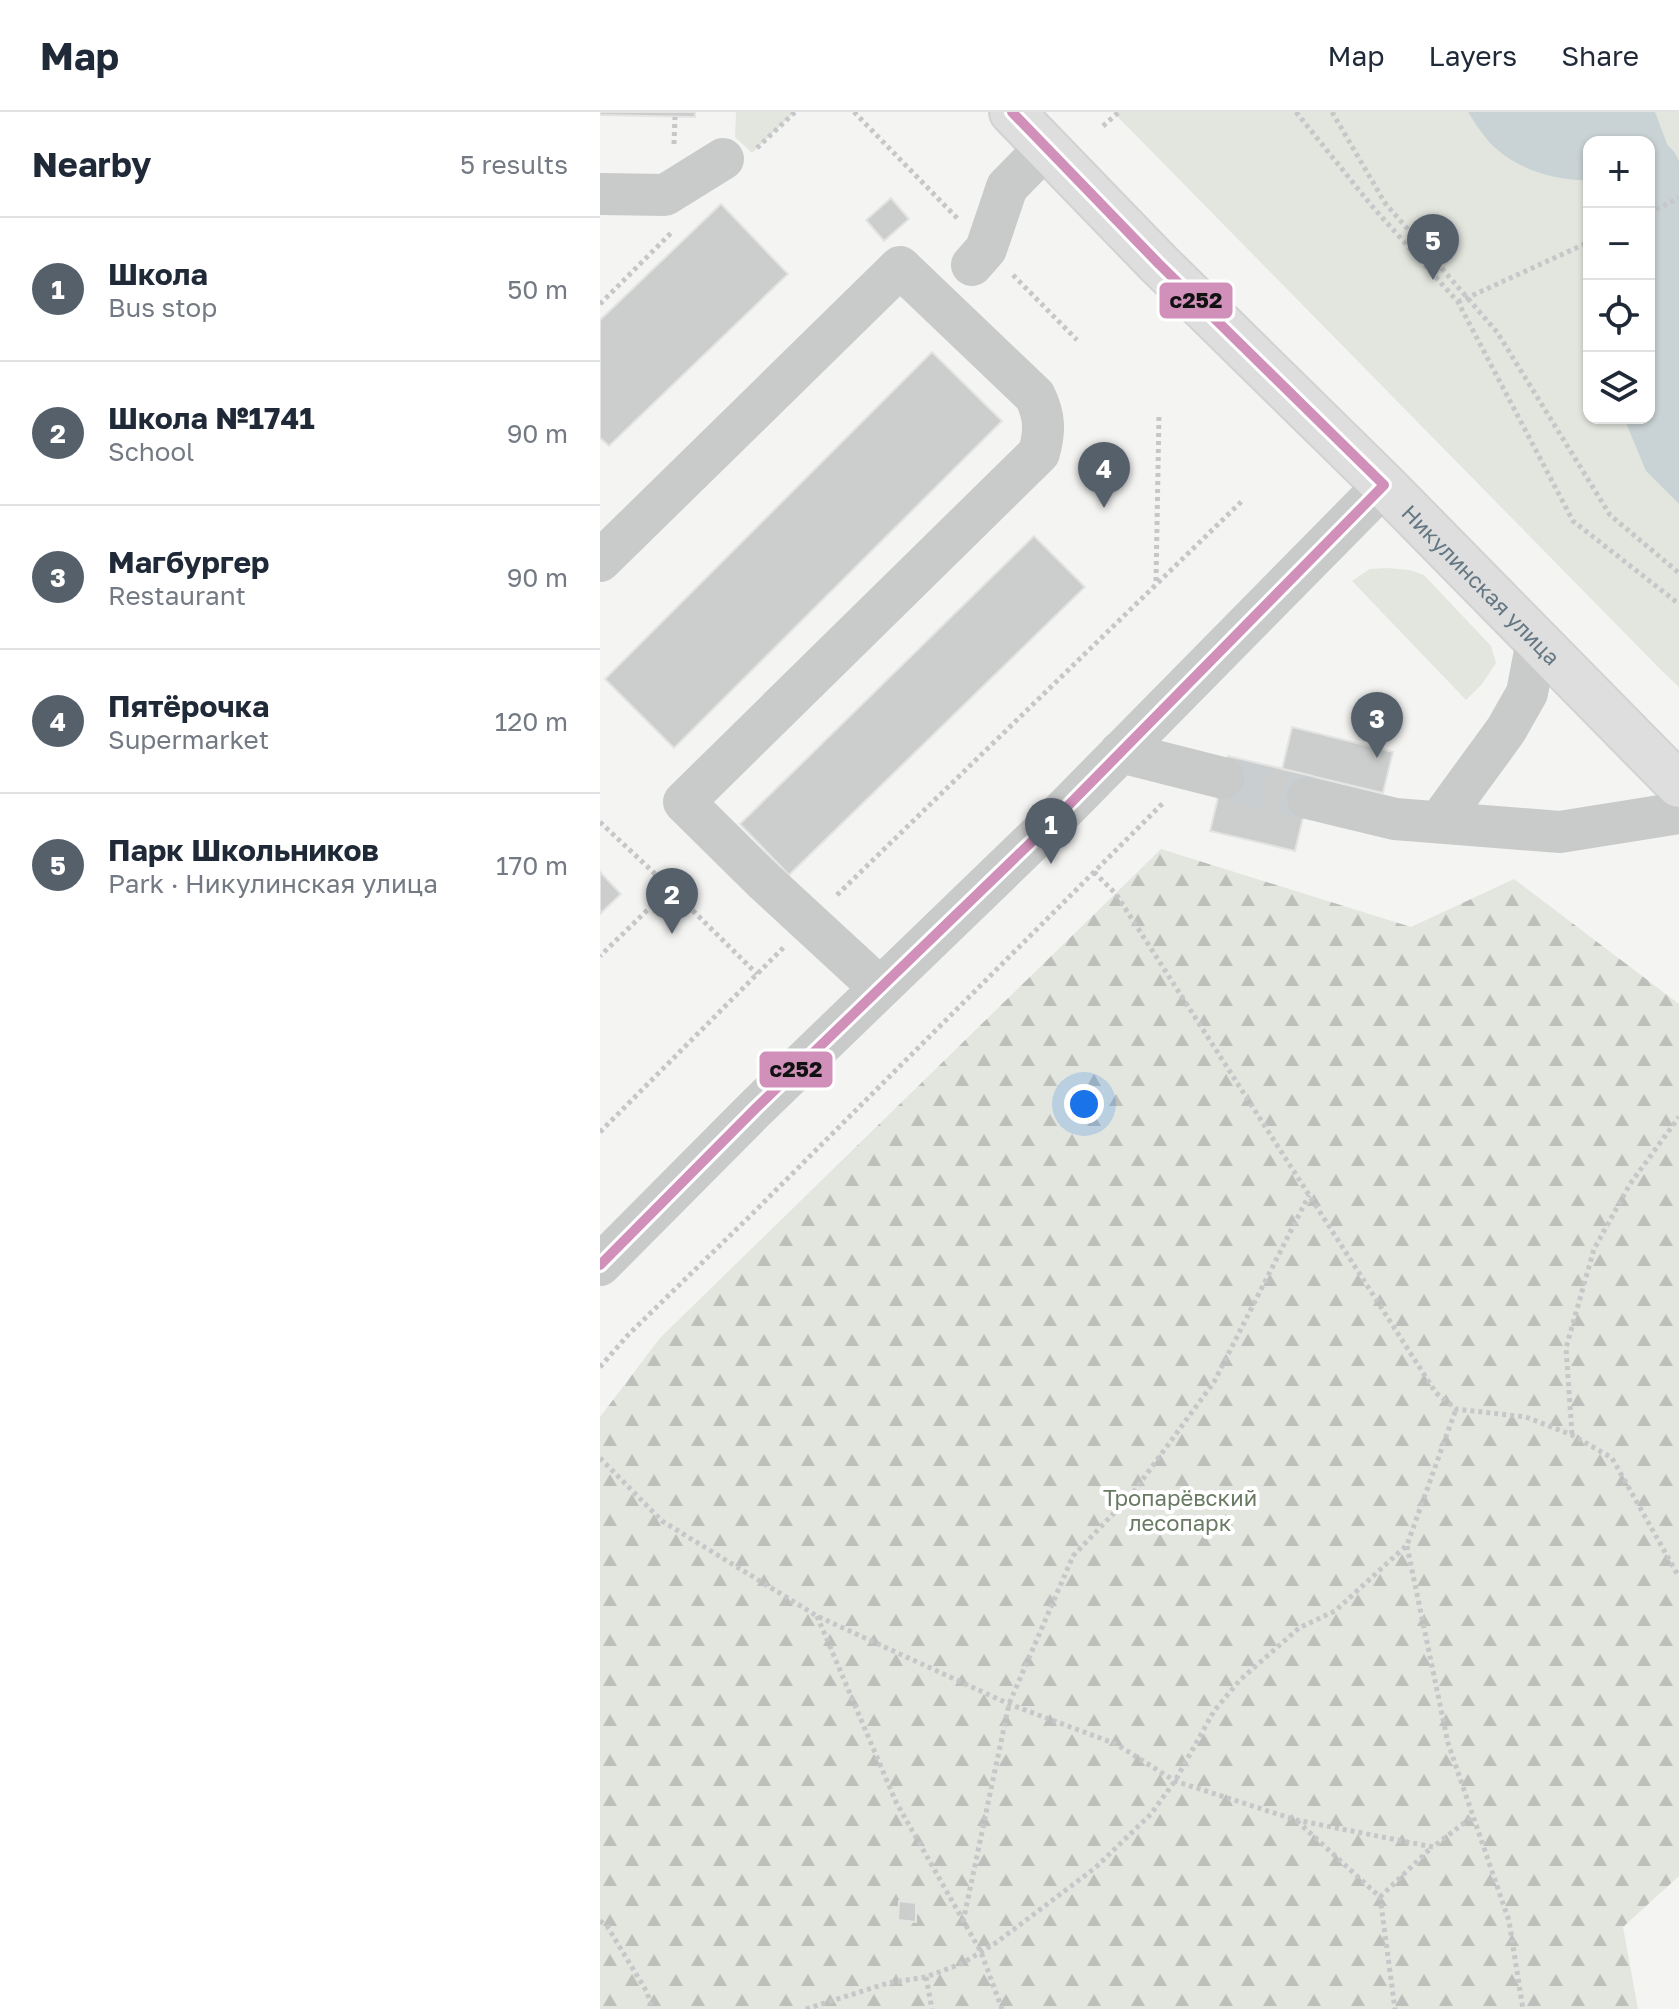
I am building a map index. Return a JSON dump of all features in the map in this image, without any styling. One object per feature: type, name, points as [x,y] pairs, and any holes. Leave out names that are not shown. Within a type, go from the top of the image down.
[{"type":"main road","name":"Никулинская улица","points":[[1012,112],[1159,264],[1384,485],[1679,785]]},
{"type":"street","points":[[972,265],[986,249],[1007,187],[1046,147]]},
{"type":"street","points":[[600,194],[665,195],[723,159]]},
{"type":"street","points":[[600,561],[900,267],[1035,396],[1043,412],[1045,431],[1039,453],[684,802],[880,988]]},
{"type":"street","points":[[600,1265],[1120,752],[1384,485]]},
{"type":"street","points":[[1439,822],[1506,730],[1527,693],[1537,641]]},
{"type":"street","points":[[1120,752],[1209,774]]},
{"type":"street","points":[[1308,798],[1395,819],[1560,832],[1679,813]]},
{"type":"path","points":[[1103,126],[1119,112]]},
{"type":"path","points":[[1296,112],[1371,205],[1458,302],[1573,521],[1679,604]]},
{"type":"path","points":[[1332,112],[1385,203],[1497,332],[1610,515],[1679,573]]},
{"type":"path","points":[[1655,210],[1679,198]]},
{"type":"path","points":[[1458,302],[1583,245]]},
{"type":"path","points":[[1155,582],[1159,414]]},
{"type":"path","points":[[600,1132],[809,922],[1155,582],[1243,500]]},
{"type":"path","points":[[600,1367],[628,1335],[1094,872],[1209,774]]},
{"type":"path","points":[[600,822],[757,974]]},
{"type":"path","points":[[1094,872],[1116,894],[1436,1393],[1456,1409],[1526,1417],[1572,1435],[1612,1458],[1679,1577]]},
{"type":"path","points":[[600,956],[670,888]]},
{"type":"path","points":[[1572,1435],[1566,1348],[1594,1249],[1630,1184],[1679,1117]]},
{"type":"path","points":[[963,1922],[1009,1704],[1073,1556],[1132,1494],[1214,1382],[1309,1195]]},
{"type":"path","points":[[806,2009],[888,1983],[926,1977],[963,1963],[1095,1868],[1151,1814],[1175,1781],[1214,1711],[1240,1680],[1299,1628],[1335,1611],[1407,1545],[1456,1409]]},
{"type":"path","points":[[600,1458],[662,1521],[817,1616],[1009,1704],[1116,1744],[1175,1781],[1296,1820],[1433,1847]]},
{"type":"path","points":[[1407,1545],[1448,1743],[1509,1921],[1523,2009]]},
{"type":"path","points":[[817,1616],[896,1802],[981,1952],[1002,2009]]},
{"type":"path","points":[[1380,1897],[1433,1847],[1473,1816]]},
{"type":"path","points":[[1296,1820],[1380,1897],[1395,2009]]},
{"type":"path","points":[[600,1921],[607,1926],[647,1992],[652,2009]]},
{"type":"path","points":[[926,1977],[932,2009]]},
{"type":"green space","points":[[736,112],[795,112],[752,153],[735,137]]},
{"type":"green space","points":[[1113,112],[1679,112],[1679,687],[1664,673]]},
{"type":"green space","points":[[1387,568],[1424,575],[1491,646],[1496,663],[1466,700],[1352,581],[1370,569]]},
{"type":"green space","name":"Тропарёвский лесопарк","points":[[1161,849],[1411,927],[1514,879],[1679,1004],[1679,1876],[1623,1927],[1638,2009],[600,2009],[600,1417],[660,1338]]},
{"type":"shaded area","points":[[1468,112],[1655,112],[1676,168],[1655,180],[1655,136],[1583,136],[1583,180],[1561,178],[1519,164],[1496,148]]},
{"type":"shaded area","points":[[1679,231],[1679,504],[1646,471],[1626,424],[1655,424],[1655,244]]},
{"type":"building","points":[[600,112],[695,112],[695,117],[600,115]]},
{"type":"building","points":[[891,198],[909,219],[884,241],[866,220]]},
{"type":"building","points":[[721,204],[788,274],[609,446],[600,438],[600,320]]},
{"type":"building","points":[[932,352],[1002,421],[674,748],[605,679]]},
{"type":"building","points":[[1034,536],[1085,587],[789,875],[740,824]]},
{"type":"building","points":[[1292,727],[1393,752],[1383,793],[1282,769]]},
{"type":"building","points":[[1228,756],[1313,776],[1295,851],[1210,831]]},
{"type":"building","points":[[600,872],[621,894],[600,914]]},
{"type":"building","points":[[899,1901],[916,1903],[916,1922],[898,1920]]},
{"type":"waterway","points":[[1655,184],[1679,241]]},
{"type":"tunnel","points":[[1223,778],[1308,798]]},
{"type":"transit line","name":"с252","points":[[1012,112],[1159,264],[1384,485]]},
{"type":"transit line","name":"с252","points":[[600,1265],[755,1109],[1049,825],[1384,485]]},
{"type":"place","name":"Парк Школьников","points":[[1433,280]]},
{"type":"place","name":"Пятёрочка","points":[[1104,508]]},
{"type":"place","name":"Магбургер","points":[[1377,758]]},
{"type":"place","name":"Школа","points":[[1051,864]]},
{"type":"place","name":"Школа №1741","points":[[672,934]]}]
